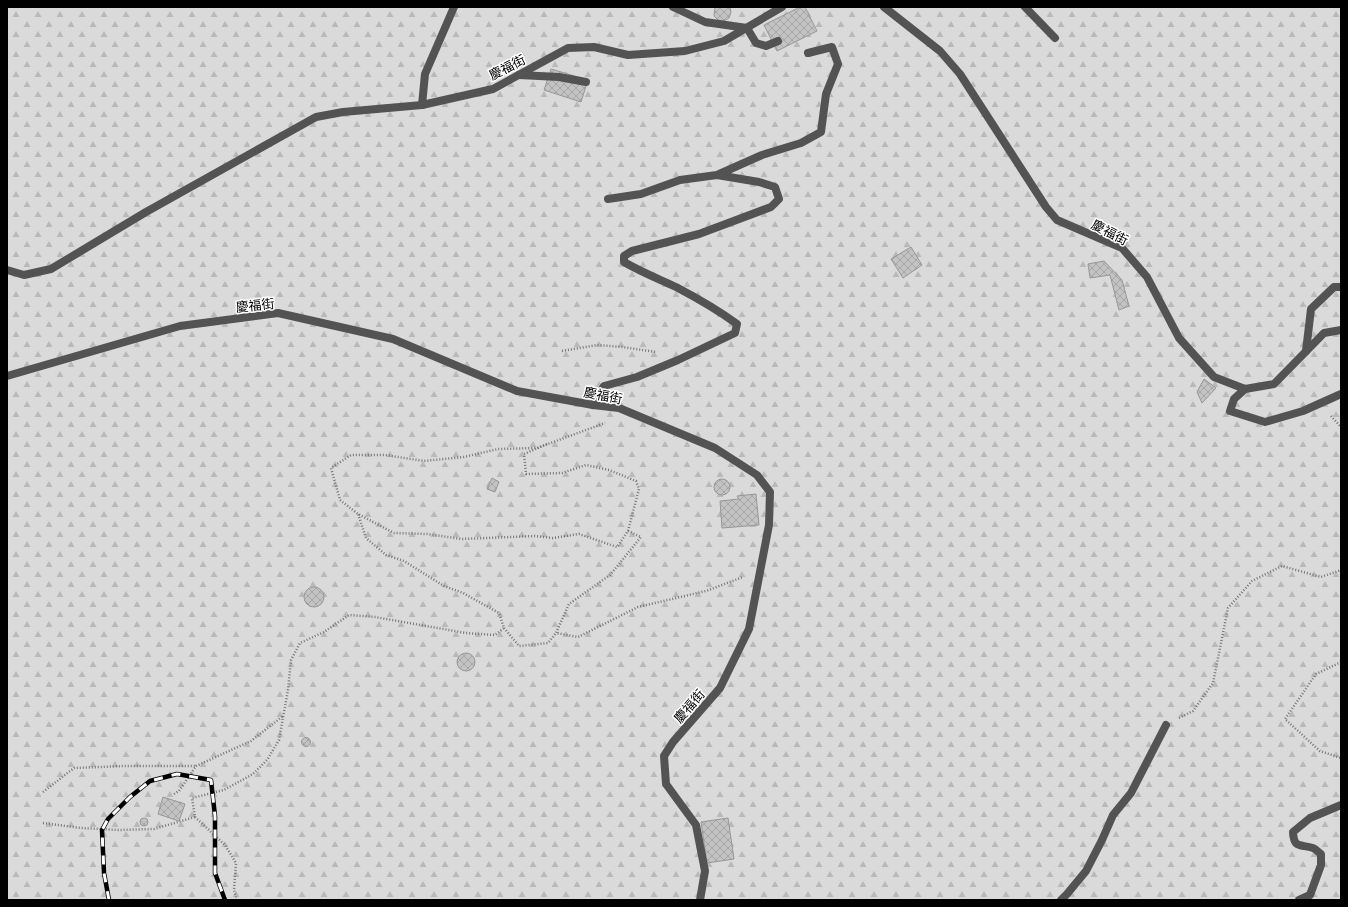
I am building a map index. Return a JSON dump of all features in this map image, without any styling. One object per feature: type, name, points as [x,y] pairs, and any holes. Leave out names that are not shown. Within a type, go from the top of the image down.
[{"type":"street","points":[[422,105],[425,74],[454,7]]},
{"type":"street","points":[[673,7],[705,22],[747,28],[756,43],[766,46],[778,41]]},
{"type":"street","name":"慶福街","points":[[7,270],[24,275],[51,269],[146,212],[316,117],[342,112],[422,105],[493,89],[568,48],[594,47],[628,55],[685,51],[724,41],[782,7]]},
{"type":"street","name":"慶福街","points":[[884,7],[940,51],[960,74],[1046,207],[1057,220],[1122,248],[1147,277],[1179,338],[1214,378],[1245,388],[1274,384],[1324,333],[1341,330]]},
{"type":"street","points":[[1025,7],[1055,38]]},
{"type":"street","points":[[608,199],[641,194],[680,180],[717,175],[762,155],[801,142],[821,132],[826,94],[838,64],[832,47],[808,53]]},
{"type":"street","points":[[519,75],[559,77],[586,82]]},
{"type":"street","points":[[593,405],[604,386],[637,378],[735,333],[737,324],[727,317],[676,287],[643,273],[624,262],[624,256],[632,251],[706,232],[771,207],[779,199],[774,187],[759,182],[717,175]]},
{"type":"street","points":[[1306,351],[1311,309],[1334,287],[1341,287]]},
{"type":"street","name":"慶福街","points":[[7,376],[180,326],[278,313],[393,339],[517,391],[593,405],[619,408],[715,448],[757,475],[770,492],[769,525],[749,629],[720,688],[673,742],[664,756],[666,784],[696,825],[705,870],[700,900]]},
{"type":"street","points":[[1245,388],[1234,399],[1230,411],[1265,422],[1303,411],[1341,394]]},
{"type":"street","points":[[1061,900],[1068,894],[1086,871],[1113,815],[1131,793],[1166,725]]},
{"type":"street","points":[[1300,900],[1310,895],[1321,865],[1321,854],[1314,849],[1298,846],[1294,841],[1293,832],[1310,818],[1341,805]]},
{"type":"path","points":[[562,351],[597,345],[622,347],[658,353]]},
{"type":"path","points":[[547,444],[524,454],[526,474],[562,474],[586,465],[609,470],[636,481],[639,489],[628,531],[617,547],[579,534],[553,538],[534,536],[462,539],[427,534],[394,533],[358,514],[340,500],[331,468],[351,455],[386,455],[424,461],[464,457],[498,449],[536,448],[630,413]]},
{"type":"path","points":[[358,514],[366,538],[386,555],[404,561],[444,586],[463,593],[499,613],[504,628],[518,646],[548,642],[556,634],[569,604],[610,574],[641,537],[628,531]]},
{"type":"path","points":[[1166,725],[1193,711],[1213,683],[1228,608],[1252,581],[1282,566],[1322,577],[1341,570]]},
{"type":"path","points":[[556,634],[578,637],[638,607],[706,591],[760,571]]},
{"type":"path","points":[[237,900],[234,890],[236,863],[225,845],[195,818],[192,798],[224,790],[252,774],[266,760],[279,740],[284,716],[291,660],[300,643],[324,632],[349,615],[466,633],[495,635],[504,628]]},
{"type":"path","points":[[1341,662],[1316,674],[1285,719],[1320,751],[1341,758]]},
{"type":"path","points":[[43,792],[74,768],[196,766],[251,741],[284,716]]},
{"type":"path","points":[[174,794],[179,791],[196,766]]},
{"type":"path","points":[[43,823],[111,830],[154,829],[195,818]]},
{"type":"green space","points":[[7,7],[1341,7],[1341,900],[7,900]]},
{"type":"building","points":[[715,7],[730,7],[731,12],[729,18],[724,21],[718,20],[714,16]]},
{"type":"building","points":[[800,7],[805,7],[817,31],[777,51],[764,25]]},
{"type":"building","points":[[551,69],[588,80],[581,102],[544,90]]},
{"type":"building","points":[[911,247],[922,265],[903,278],[891,259]]},
{"type":"building","points":[[1104,261],[1122,280],[1129,306],[1119,310],[1110,275],[1090,278],[1088,264]]},
{"type":"building","points":[[1204,379],[1216,388],[1202,403],[1197,392]]},
{"type":"building","points":[[492,478],[499,482],[495,492],[487,489]]},
{"type":"building","points":[[722,479],[729,484],[730,487],[725,494],[722,495],[715,490],[714,487],[719,480]]},
{"type":"building","points":[[756,494],[759,525],[722,528],[720,501],[739,499],[737,496]]},
{"type":"building","points":[[314,587],[321,590],[324,597],[321,604],[314,607],[307,604],[304,597],[307,590]]},
{"type":"building","points":[[466,653],[472,656],[475,662],[472,668],[466,671],[460,668],[457,662],[460,656]]},
{"type":"building","points":[[306,737],[311,742],[306,747],[301,742]]},
{"type":"building","points":[[163,797],[185,804],[179,821],[158,814]]},
{"type":"building","points":[[142,818],[146,818],[148,822],[146,826],[142,826],[140,824],[140,820]]},
{"type":"building","points":[[728,818],[734,859],[707,863],[701,822]]},
{"type":"railway","points":[[109,900],[104,873],[102,830],[108,819],[130,797],[150,781],[177,774],[211,780],[215,816],[215,873],[225,900]]}]
